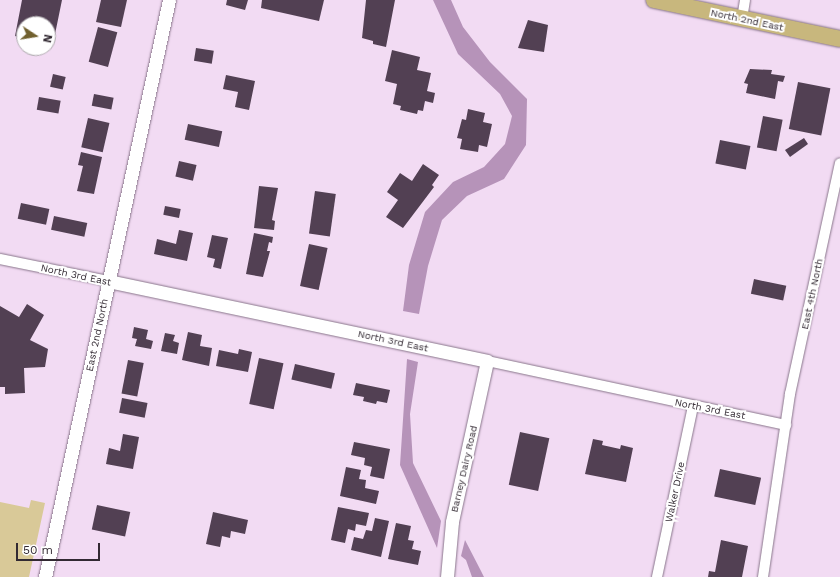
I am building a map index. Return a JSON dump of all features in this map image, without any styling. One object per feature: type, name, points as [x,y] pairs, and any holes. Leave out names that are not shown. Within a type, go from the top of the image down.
[{"type":"main road","name":"North 2nd East","points":[[654,0],[840,40]]},
{"type":"street","name":"East 2nd North","points":[[45,577],[169,0]]},
{"type":"street","points":[[742,19],[745,0]]},
{"type":"street","name":"East 4th North","points":[[763,577],[790,394],[840,163]]},
{"type":"street","name":"North 3rd East","points":[[0,259],[786,425]]},
{"type":"street","name":"Barney Dairy Road","points":[[447,577],[452,522],[487,361]]},
{"type":"street","name":"Walker Drive","points":[[657,577],[693,406]]},
{"type":"shaded area","points":[[433,0],[451,0],[463,27],[490,62],[527,99],[526,145],[504,179],[467,196],[442,220],[428,266],[419,314],[403,311],[409,265],[425,212],[453,182],[484,167],[505,144],[512,116],[500,94],[458,54]]},
{"type":"shaded area","points":[[407,359],[418,362],[410,414],[413,463],[441,521],[437,548],[400,465]]},
{"type":"shaded area","points":[[31,500],[45,503],[29,577],[0,577],[0,502],[29,508]]},
{"type":"shaded area","points":[[465,540],[484,577],[472,577],[466,560],[461,556]]},
{"type":"building","points":[[22,0],[62,0],[56,29],[56,16],[19,16]]},
{"type":"building","points":[[101,0],[127,0],[121,27],[96,22]]},
{"type":"building","points":[[227,0],[248,0],[245,10],[226,5]]},
{"type":"building","points":[[262,0],[324,0],[319,21],[261,8]]},
{"type":"building","points":[[366,0],[395,0],[386,47],[373,44],[373,41],[362,38]]},
{"type":"building","points":[[528,20],[548,25],[544,52],[518,48]]},
{"type":"building","points":[[98,27],[117,32],[108,67],[89,62]]},
{"type":"building","points":[[196,48],[214,51],[212,64],[194,61]]},
{"type":"building","points":[[392,50],[420,57],[417,70],[431,73],[427,91],[435,93],[433,103],[425,101],[423,111],[418,110],[417,114],[400,110],[401,106],[393,104],[397,84],[385,81]]},
{"type":"building","points":[[750,69],[772,70],[771,74],[785,76],[783,82],[778,81],[775,99],[746,93],[748,84],[744,83]]},
{"type":"building","points":[[53,74],[66,77],[63,90],[50,87]]},
{"type":"building","points":[[226,75],[255,81],[249,110],[235,107],[238,92],[223,89]]},
{"type":"building","points":[[798,82],[830,88],[821,135],[789,129]]},
{"type":"building","points":[[94,94],[114,98],[111,110],[92,106]]},
{"type":"building","points":[[39,97],[61,101],[58,114],[37,110]]},
{"type":"building","points":[[468,109],[485,113],[483,122],[492,124],[487,147],[479,145],[478,152],[460,149],[462,139],[457,138],[462,119],[466,120]]},
{"type":"building","points":[[763,116],[783,120],[777,151],[757,147]]},
{"type":"building","points":[[88,118],[109,123],[103,152],[81,147]]},
{"type":"building","points":[[188,124],[222,131],[219,147],[185,140]]},
{"type":"building","points":[[804,138],[808,144],[790,157],[785,150]]},
{"type":"building","points":[[720,140],[750,146],[746,169],[715,164]]},
{"type":"building","points":[[81,152],[102,157],[94,194],[77,191],[83,166],[78,165]]},
{"type":"building","points":[[179,161],[197,165],[193,181],[175,177]]},
{"type":"building","points":[[423,164],[439,175],[432,185],[434,187],[403,228],[386,217],[398,200],[387,192],[400,173],[412,181]]},
{"type":"building","points":[[259,186],[278,188],[272,220],[275,221],[274,230],[254,228]]},
{"type":"building","points":[[315,191],[336,194],[330,237],[309,234]]},
{"type":"building","points":[[21,203],[49,209],[46,225],[18,219]]},
{"type":"building","points":[[165,206],[181,209],[179,218],[163,215]]},
{"type":"building","points":[[54,216],[87,223],[84,237],[51,230]]},
{"type":"building","points":[[179,230],[193,233],[187,261],[154,254],[157,239],[176,244]]},
{"type":"building","points":[[254,233],[273,237],[272,243],[269,242],[267,251],[270,251],[263,277],[246,274]]},
{"type":"building","points":[[212,235],[228,238],[221,269],[213,267],[215,259],[207,257]]},
{"type":"building","points":[[309,244],[328,248],[319,290],[300,286]]},
{"type":"building","points":[[754,279],[786,286],[783,301],[751,294]]},
{"type":"building","points":[[27,304],[44,315],[30,340],[48,349],[45,367],[24,368],[25,393],[5,394],[5,387],[0,387],[0,306],[19,317]]},
{"type":"building","points":[[134,327],[148,330],[146,339],[153,341],[151,349],[135,346],[137,339],[132,338]]},
{"type":"building","points":[[188,332],[202,335],[200,346],[212,348],[209,366],[182,360]]},
{"type":"building","points":[[165,333],[175,335],[173,341],[179,343],[177,354],[161,351]]},
{"type":"building","points":[[239,349],[252,352],[248,372],[216,366],[219,350],[238,354]]},
{"type":"building","points":[[259,358],[283,363],[274,409],[249,404]]},
{"type":"building","points":[[128,360],[144,363],[137,396],[122,393]]},
{"type":"building","points":[[295,364],[335,373],[331,389],[291,380]]},
{"type":"building","points":[[356,383],[390,390],[387,403],[377,401],[376,404],[363,401],[364,397],[353,395]]},
{"type":"building","points":[[122,398],[148,403],[145,418],[119,413]]},
{"type":"building","points":[[520,432],[549,438],[538,491],[509,485]]},
{"type":"building","points":[[123,434],[139,437],[133,469],[106,464],[109,448],[120,451]]},
{"type":"building","points":[[593,439],[603,441],[602,445],[620,449],[621,445],[633,448],[626,482],[585,474]]},
{"type":"building","points":[[354,442],[390,449],[384,479],[370,476],[372,467],[364,465],[365,458],[351,455]]},
{"type":"building","points":[[346,467],[361,470],[359,479],[366,480],[365,488],[379,491],[376,504],[340,496]]},
{"type":"building","points":[[720,469],[761,478],[755,505],[714,496]]},
{"type":"building","points":[[97,505],[130,512],[125,537],[92,529]]},
{"type":"building","points":[[338,507],[369,513],[366,526],[356,524],[355,531],[348,529],[345,543],[331,540]]},
{"type":"building","points":[[213,512],[248,520],[245,534],[231,531],[230,538],[222,536],[220,547],[206,544]]},
{"type":"building","points":[[375,518],[389,521],[381,557],[351,550],[354,537],[363,539],[366,530],[372,531]]},
{"type":"building","points":[[396,523],[411,526],[408,540],[414,541],[412,549],[421,551],[418,565],[388,559]]},
{"type":"building","points":[[721,540],[748,546],[742,577],[708,577],[709,571],[715,572]]}]
